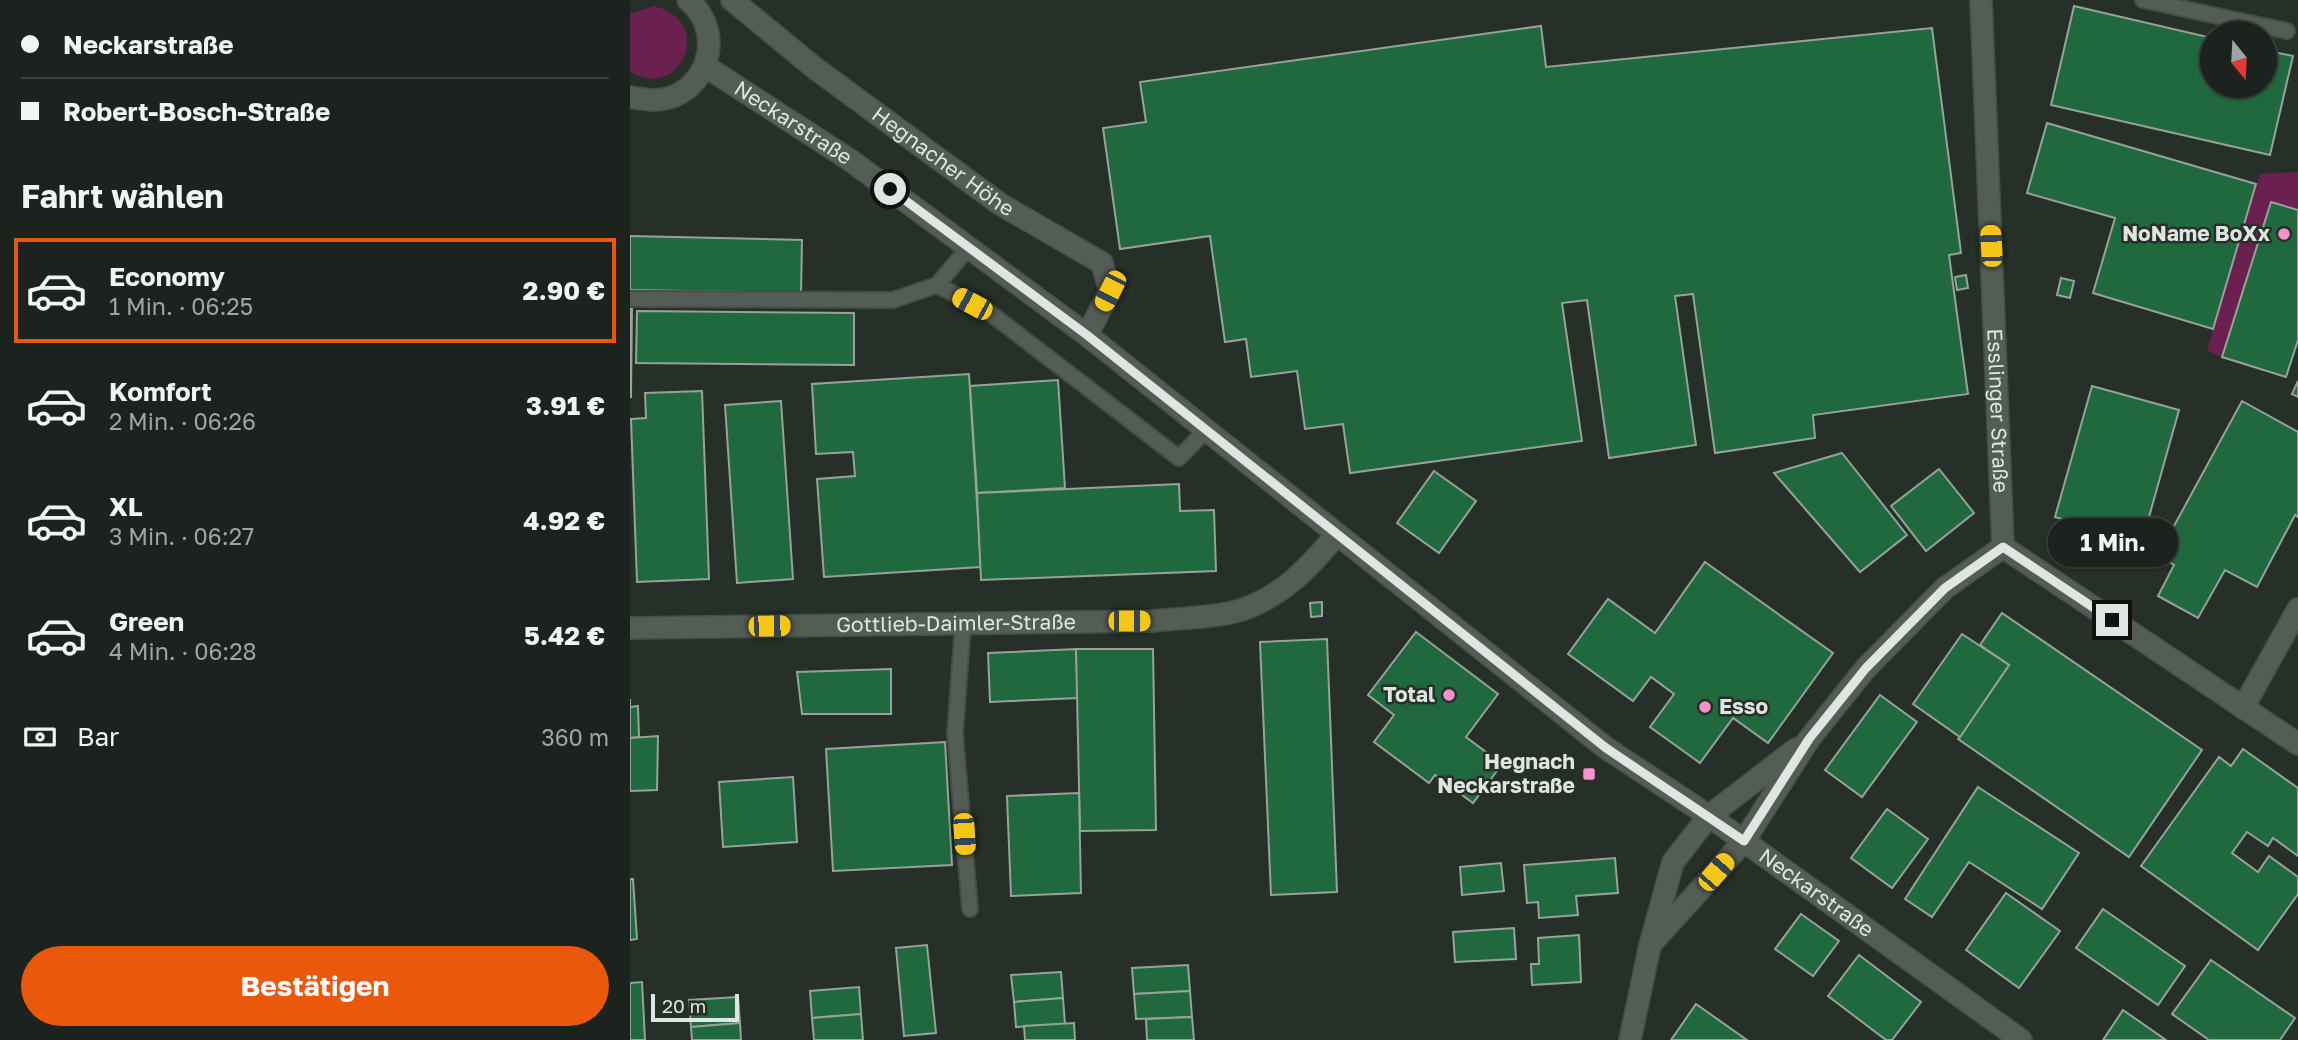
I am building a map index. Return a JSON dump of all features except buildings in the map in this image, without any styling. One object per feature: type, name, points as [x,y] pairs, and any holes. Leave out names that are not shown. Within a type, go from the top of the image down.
[{"type":"street","points":[[630,97],[650,101],[667,99],[693,85],[705,66],[710,52],[708,28],[688,0]]},
{"type":"street","name":"Hegnacher Höhe","points":[[732,0],[816,69],[1000,204],[1102,263],[1110,291],[1087,335]]},
{"type":"street","name":"Esslinger Straße","points":[[1981,0],[2003,547]]},
{"type":"street","name":"Neckarstraße","points":[[705,66],[850,160],[1087,335],[1606,748],[1709,816],[2021,1040]]},
{"type":"street","name":"Gottlieb-Daimler-Straße","points":[[630,628],[1153,621],[1235,612],[1279,592],[1307,570],[1337,534]]},
{"type":"street","points":[[1650,945],[1744,841],[1809,739],[1866,668],[1945,588],[2003,547],[2298,744]]},
{"type":"street","points":[[2244,708],[2298,609]]},
{"type":"street","points":[[1630,1040],[1650,945],[1673,862],[1709,816],[1809,739]]},
{"type":"lane","points":[[2143,0],[2287,31]]},
{"type":"lane","points":[[630,299],[893,300],[937,285],[969,247]]},
{"type":"lane","points":[[937,285],[990,313],[1179,458],[1206,430]]},
{"type":"lane","points":[[963,623],[955,734],[970,909]]},
{"type":"shaded area","points":[[654,6],[674,15],[684,28],[687,43],[684,58],[675,70],[662,77],[647,78],[630,71],[630,14]]},
{"type":"shaded area","points":[[2298,172],[2298,210],[2222,357],[2207,351],[2260,174]]},
{"type":"place","name":"NoName BoXx","points":[[2284,234]]},
{"type":"place","name":"Total","points":[[1449,695]]},
{"type":"place","name":"Esso","points":[[1705,707]]},
{"type":"place","name":"Hegnach Neckarstraße","points":[[1589,774]]},
{"type":"route","points":[[890,189],[1087,335],[1606,748],[1744,841],[1809,739],[1866,668],[1945,588],[2003,547],[2112,620]]}]
